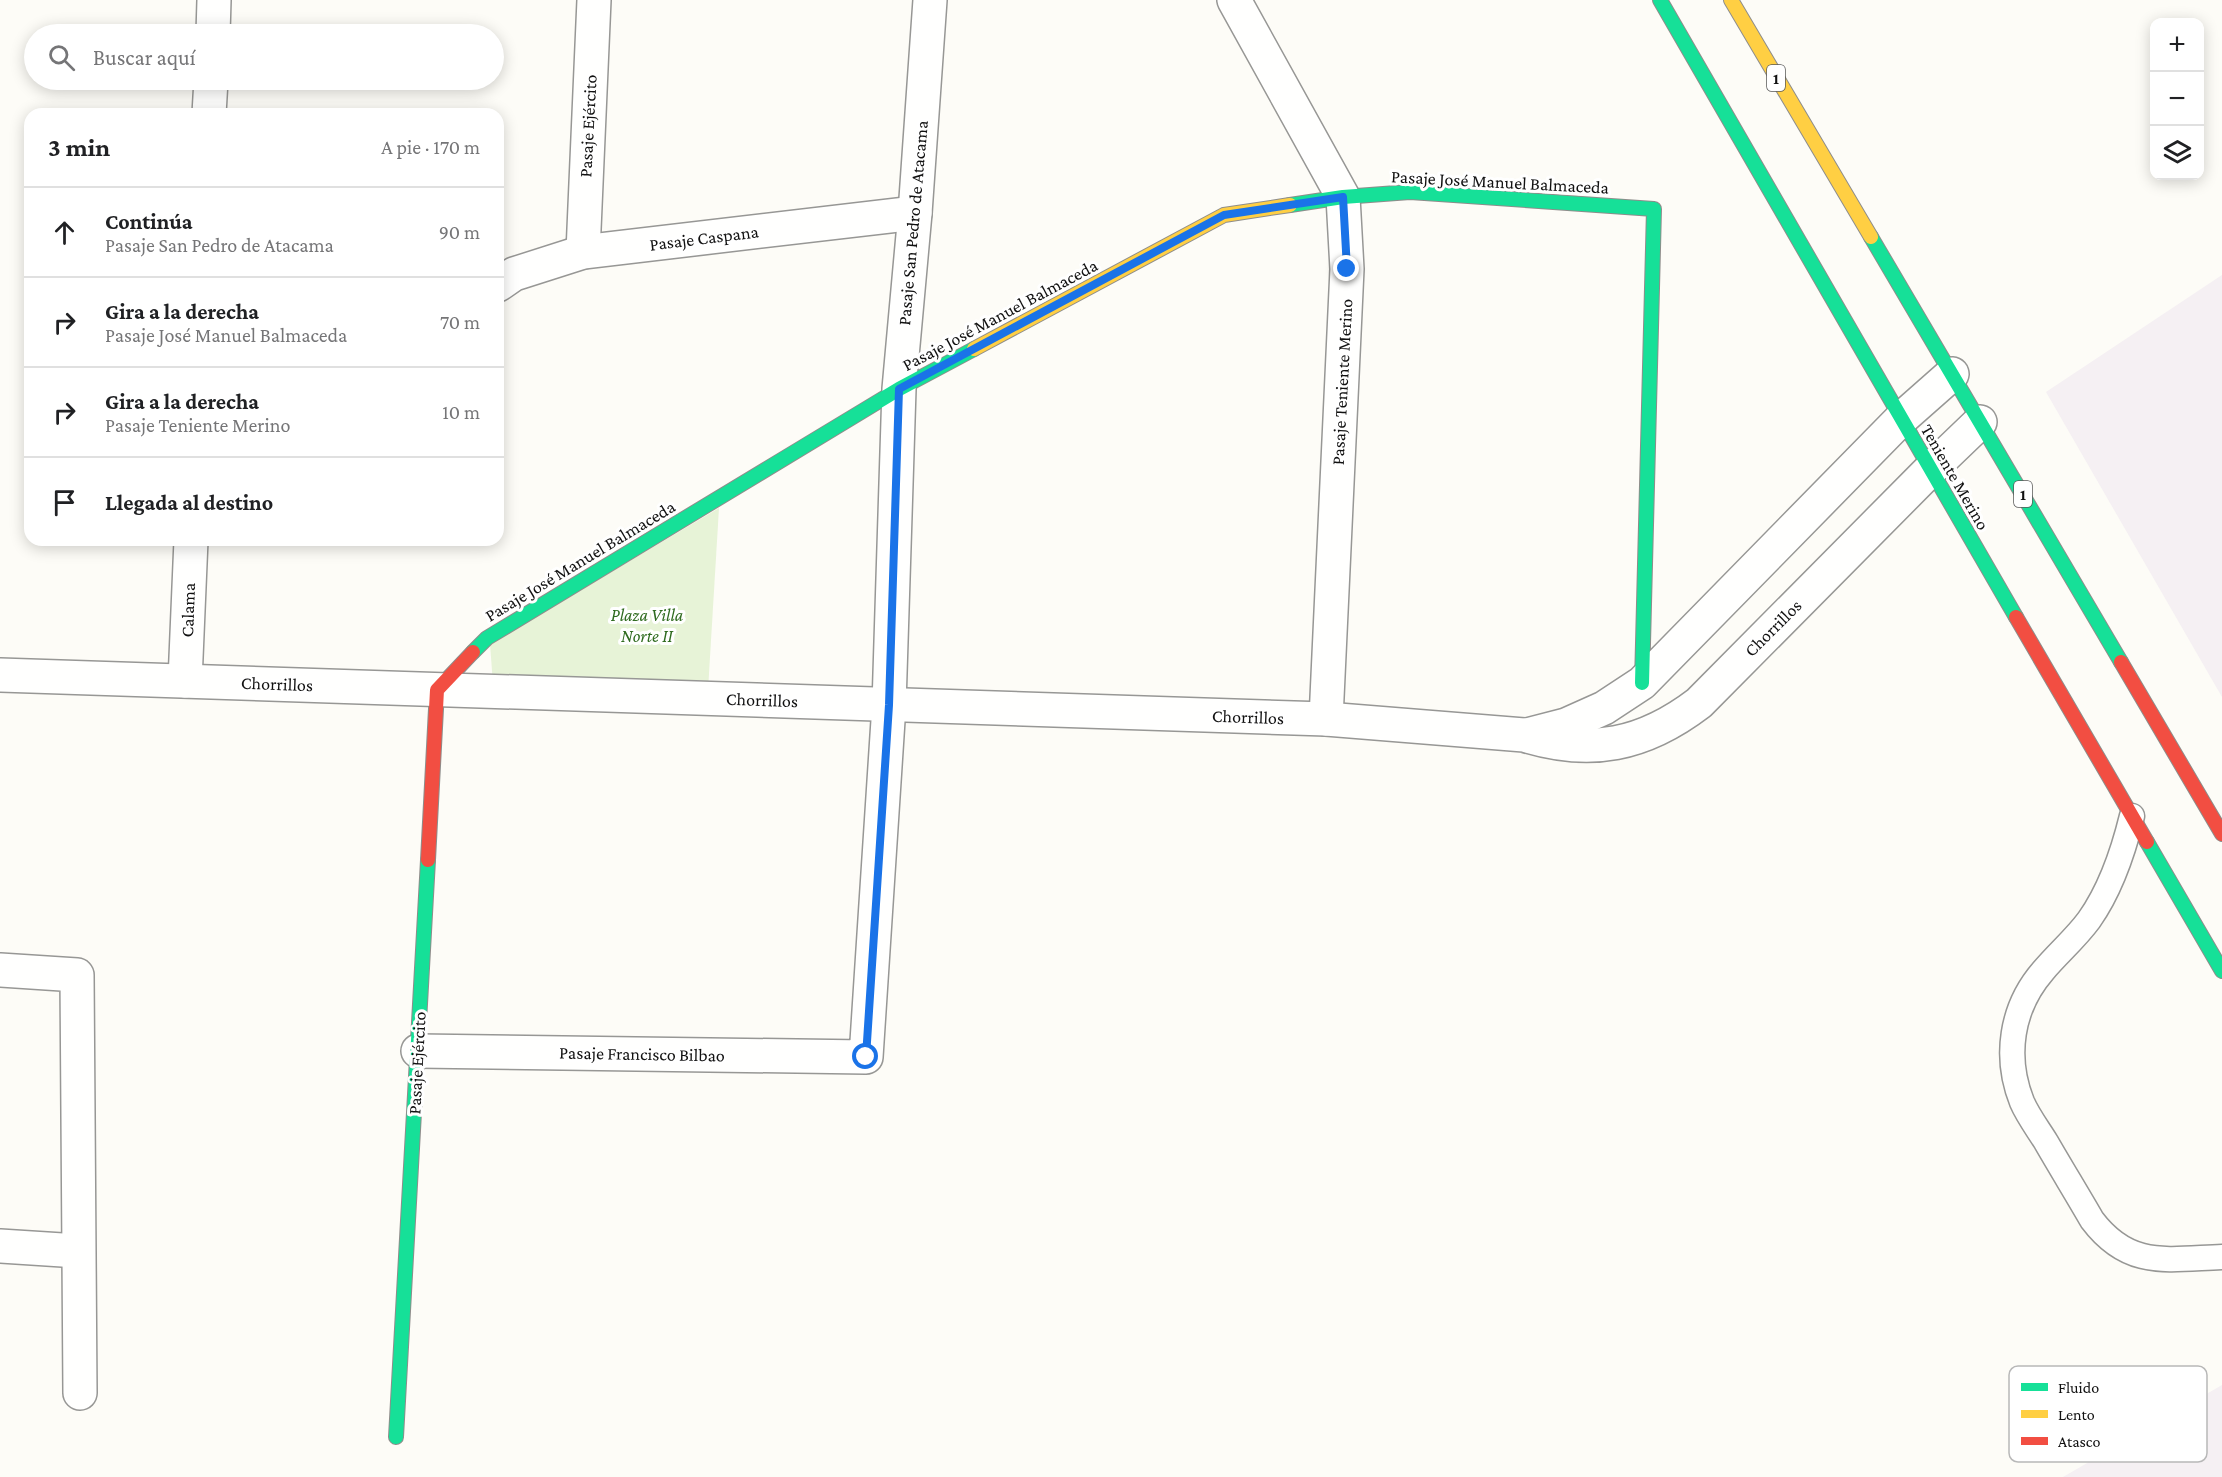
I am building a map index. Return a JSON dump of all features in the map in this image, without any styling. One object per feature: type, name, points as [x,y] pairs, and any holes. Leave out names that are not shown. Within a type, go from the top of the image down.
[{"type":"main road","name":"Teniente Merino","points":[[1660,0],[2222,971]]},
{"type":"main road","name":"1","points":[[1731,0],[2222,834]]},
{"type":"main road","name":"Pasaje José Manuel Balmaceda","points":[[437,690],[487,638],[899,389],[1224,215],[1343,197],[1410,192],[1654,209],[1642,683]]},
{"type":"main road","name":"Pasaje Ejército","points":[[396,1437],[437,690]]},
{"type":"street","points":[[213,24],[214,0]]},
{"type":"street","name":"Pasaje Ejército","points":[[583,252],[594,0]]},
{"type":"street","name":"Pasaje San Pedro de Atacama","points":[[866,1057],[889,705],[899,389],[915,213],[930,0]]},
{"type":"street","name":"Pasaje Teniente Merino","points":[[1234,0],[1343,197],[1347,269],[1326,719]]},
{"type":"street","points":[[209,108],[210,90]]},
{"type":"street","name":"Pasaje Caspana","points":[[504,281],[514,274],[583,252],[915,213]]},
{"type":"street","name":"Chorrillos","points":[[1524,735],[1566,725],[1604,708],[1642,683],[1901,419],[1952,374]]},
{"type":"street","name":"Chorrillos","points":[[0,675],[1326,719],[1524,735],[1577,747],[1604,746],[1640,737],[1679,718],[1699,702],[1980,422]]},
{"type":"street","name":"Calama","points":[[185,681],[191,546]]},
{"type":"street","points":[[0,970],[77,975],[80,1393]]},
{"type":"street","name":"Pasaje Francisco Bilbao","points":[[418,1051],[866,1057]]},
{"type":"street","points":[[0,1246],[78,1251]]},
{"type":"lane","points":[[2132,816],[2122,854],[2107,890],[2090,920],[2068,947],[2043,970],[2030,988],[2020,1008],[2014,1029],[2012,1054],[2015,1080],[2023,1104],[2092,1220],[2106,1237],[2123,1249],[2143,1257],[2163,1259],[2222,1257]]},
{"type":"shaded area","points":[[2222,275],[2222,697],[2046,392]]},
{"type":"shaded area","points":[[2222,1385],[2222,1477],[2063,1477],[2089,1462],[2207,1462],[2207,1394]]},
{"type":"green space","name":"Plaza Villa Norte II","points":[[719,508],[708,690],[493,684],[490,644]]},
{"type":"traffic: fast","points":[[1660,0],[2016,617]]},
{"type":"traffic: fast","points":[[1290,205],[1343,197],[1410,192],[1654,209],[1642,683]]},
{"type":"traffic: fast","points":[[1871,237],[2121,662]]},
{"type":"traffic: fast","points":[[473,652],[487,638],[899,389],[974,349]]},
{"type":"traffic: fast","points":[[2147,842],[2222,971]]},
{"type":"traffic: fast","points":[[396,1437],[428,860]]},
{"type":"traffic: slow","points":[[1731,0],[1871,237]]},
{"type":"traffic: slow","points":[[974,349],[1224,215],[1290,205]]},
{"type":"traffic: jam","points":[[2016,617],[2147,842]]},
{"type":"traffic: jam","points":[[428,860],[437,690],[473,652]]},
{"type":"traffic: jam","points":[[2121,662],[2222,834]]},
{"type":"route","points":[[866,1057],[889,705],[899,389],[1224,215],[1343,197],[1347,269]]}]
